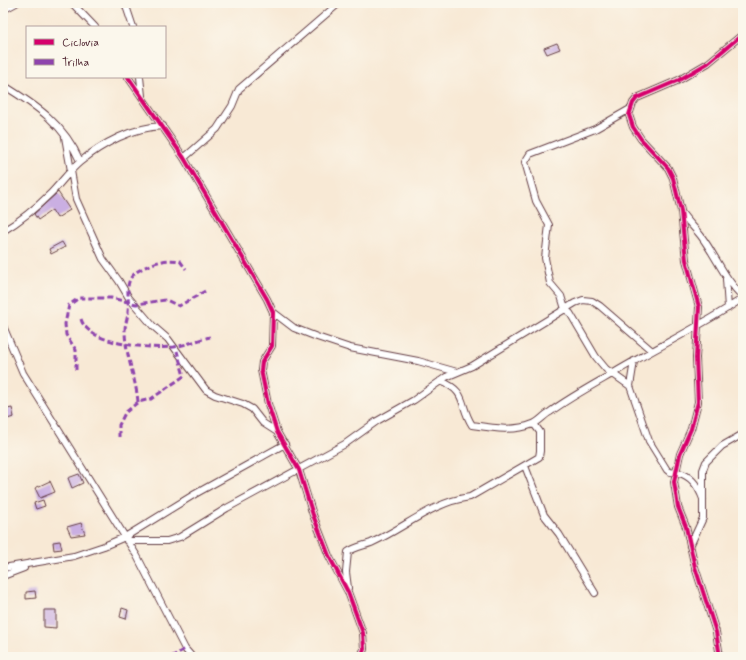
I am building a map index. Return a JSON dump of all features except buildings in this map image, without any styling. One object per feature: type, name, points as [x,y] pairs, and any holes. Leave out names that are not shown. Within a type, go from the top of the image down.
[{"type":"street","points":[[3,10],[16,3]]},
{"type":"street","points":[[72,3],[94,26]]},
{"type":"street","points":[[125,3],[133,26]]},
{"type":"street","points":[[184,158],[217,129],[232,106],[239,89],[338,4]]},
{"type":"street","points":[[720,657],[716,632],[675,496],[674,482],[680,454],[691,429],[698,402],[696,358],[699,307],[686,260],[680,211],[673,178],[668,168],[641,139],[633,127],[629,115],[630,109],[637,98],[678,80],[708,63],[743,34]]},
{"type":"street","points":[[129,78],[184,158],[267,299],[272,312],[272,346],[262,362],[261,370],[268,404],[277,432],[286,444],[299,470],[313,516],[329,556],[348,592],[363,633],[364,649],[361,657]]},
{"type":"street","points":[[140,78],[142,98]]},
{"type":"street","points":[[3,85],[51,118],[74,148],[80,161]]},
{"type":"street","points":[[630,109],[595,129],[530,154],[525,162],[536,201],[549,226],[545,258],[550,283],[561,296],[565,309],[573,317],[596,357],[612,373],[630,386]]},
{"type":"street","points":[[3,231],[15,224],[51,193],[80,161],[128,134],[146,127],[163,126]]},
{"type":"street","points":[[65,137],[76,199],[103,259],[129,298],[153,326],[168,340],[206,390],[215,395],[243,404],[252,410],[263,423],[277,432]]},
{"type":"street","points":[[440,381],[453,386],[461,396],[472,425],[518,428],[534,424],[549,412],[612,373],[728,308],[743,297],[726,278],[700,236],[688,224],[680,211]]},
{"type":"street","points":[[726,278],[728,308]]},
{"type":"street","points":[[126,539],[166,542],[180,537],[227,508],[345,444],[376,421],[414,400],[440,381],[478,362],[565,309],[583,300],[592,301],[614,316],[651,350]]},
{"type":"street","points":[[272,312],[294,328],[350,348],[418,361],[457,372]]},
{"type":"street","points":[[3,326],[23,372],[154,586],[185,649],[192,657]]},
{"type":"street","points":[[634,361],[630,386],[649,441],[667,470],[670,473],[681,474],[698,486],[704,499]]},
{"type":"street","points":[[348,592],[346,572],[348,552],[354,548],[370,543],[441,504],[470,497],[525,466],[539,456],[540,432],[534,424]]},
{"type":"street","points":[[690,546],[703,518],[703,470],[706,462],[722,446],[743,434]]},
{"type":"street","points":[[3,568],[31,565],[74,556],[126,539],[195,494],[286,444]]},
{"type":"street","points":[[525,466],[544,515],[559,534],[595,593]]},
{"type":"street","points":[[3,576],[31,565]]},
{"type":"marked path","points":[[138,402],[125,339],[125,327],[128,316],[128,284],[134,274],[141,269],[161,261],[180,261],[186,269]]},
{"type":"marked path","points":[[76,370],[76,350],[66,335],[65,324],[69,305],[79,298],[111,298],[136,304],[166,300],[179,306],[207,290]]},
{"type":"marked path","points":[[81,319],[86,328],[95,335],[122,344],[151,347],[174,347],[210,337]]},
{"type":"marked path","points":[[119,437],[119,425],[125,413],[138,402],[151,399],[184,376],[177,351]]},
{"type":"marked path","points":[[171,657],[185,649]]},
{"type":"cycle path","points":[[720,657],[716,632],[695,567],[686,527],[678,507],[674,482],[680,454],[691,429],[698,402],[696,358],[699,307],[686,260],[681,211],[673,178],[668,168],[641,139],[633,127],[629,115],[633,103],[637,98],[679,80],[708,63],[743,34]]},
{"type":"cycle path","points":[[129,78],[184,158],[267,299],[273,312],[272,346],[262,362],[261,370],[268,404],[277,432],[299,470],[313,515],[329,556],[348,592],[363,633],[364,649],[361,657]]}]
